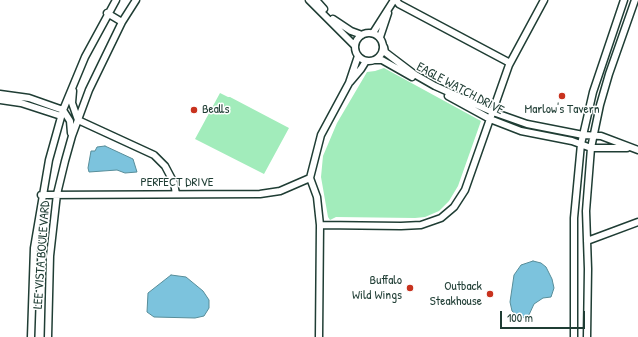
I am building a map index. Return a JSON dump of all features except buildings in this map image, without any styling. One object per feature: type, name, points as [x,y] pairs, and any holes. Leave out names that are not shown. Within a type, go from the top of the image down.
[{"type":"street","name":"LEE VISTA BOULEVARD","points":[[31,337],[34,248],[41,195],[49,160],[62,113],[73,85],[107,13],[116,0]]},
{"type":"street","name":"LEE VISTA BOULEVARD","points":[[48,337],[50,256],[57,194],[72,136],[95,77],[122,22],[136,0]]},
{"type":"street","points":[[309,0],[355,46],[358,56],[349,83],[322,135],[310,178],[317,197],[320,225],[319,337]]},
{"type":"street","points":[[316,0],[334,20],[351,31],[362,35],[373,33],[380,37],[389,10]]},
{"type":"street","points":[[373,33],[395,0],[399,4],[510,64]]},
{"type":"street","points":[[320,225],[409,226],[428,223],[441,218],[454,207],[465,190],[510,64],[544,0]]},
{"type":"street","points":[[574,337],[574,218],[581,144],[599,73],[624,0]]},
{"type":"street","points":[[587,337],[588,269],[586,211],[592,148],[609,74],[635,0]]},
{"type":"street","points":[[107,13],[122,22]]},
{"type":"street","points":[[355,46],[362,35]]},
{"type":"street","name":"EAGLE WATCH DRIVE","points":[[380,37],[385,52],[414,74],[435,86],[492,112],[527,124],[583,135],[601,136],[638,150]]},
{"type":"street","points":[[374,60],[381,55],[384,47]]},
{"type":"street","points":[[349,83],[362,69],[366,61],[358,56]]},
{"type":"street","name":"EAGLE WATCH DRIVE","points":[[366,61],[382,60],[490,119],[521,131],[572,141],[592,148],[631,148]]},
{"type":"street","points":[[73,85],[72,103],[78,120],[154,155],[165,166],[174,183],[176,194]]},
{"type":"street","points":[[0,94],[29,98],[62,113],[70,121],[72,136]]},
{"type":"street","points":[[0,100],[21,103],[62,113]]},
{"type":"street","name":"PERFECT DRIVE","points":[[41,195],[260,194],[280,190],[310,178]]},
{"type":"street","points":[[587,241],[638,222]]},
{"type":"green space","points":[[384,68],[481,121],[458,186],[449,201],[439,211],[425,217],[336,217],[330,220],[328,217],[321,177],[323,156],[337,123],[367,72]]},
{"type":"green space","points":[[220,93],[289,128],[264,174],[195,139]]},
{"type":"water","points":[[105,146],[133,159],[137,172],[125,173],[117,170],[89,172],[88,168],[91,151],[95,151],[97,147]]},
{"type":"water","points":[[533,261],[541,263],[546,267],[552,279],[554,288],[551,297],[543,298],[534,304],[528,317],[520,318],[512,311],[510,302],[514,275],[521,265]]},
{"type":"water","points":[[171,275],[186,277],[203,291],[209,300],[209,308],[204,316],[195,318],[154,317],[147,312],[148,293]]},
{"type":"place","name":"Marlow's Tavern","points":[[562,96]]},
{"type":"place","name":"Bealls","points":[[194,110]]},
{"type":"place","name":"Buffalo Wild Wings","points":[[410,288]]},
{"type":"place","name":"Outback Steakhouse","points":[[490,294]]}]
